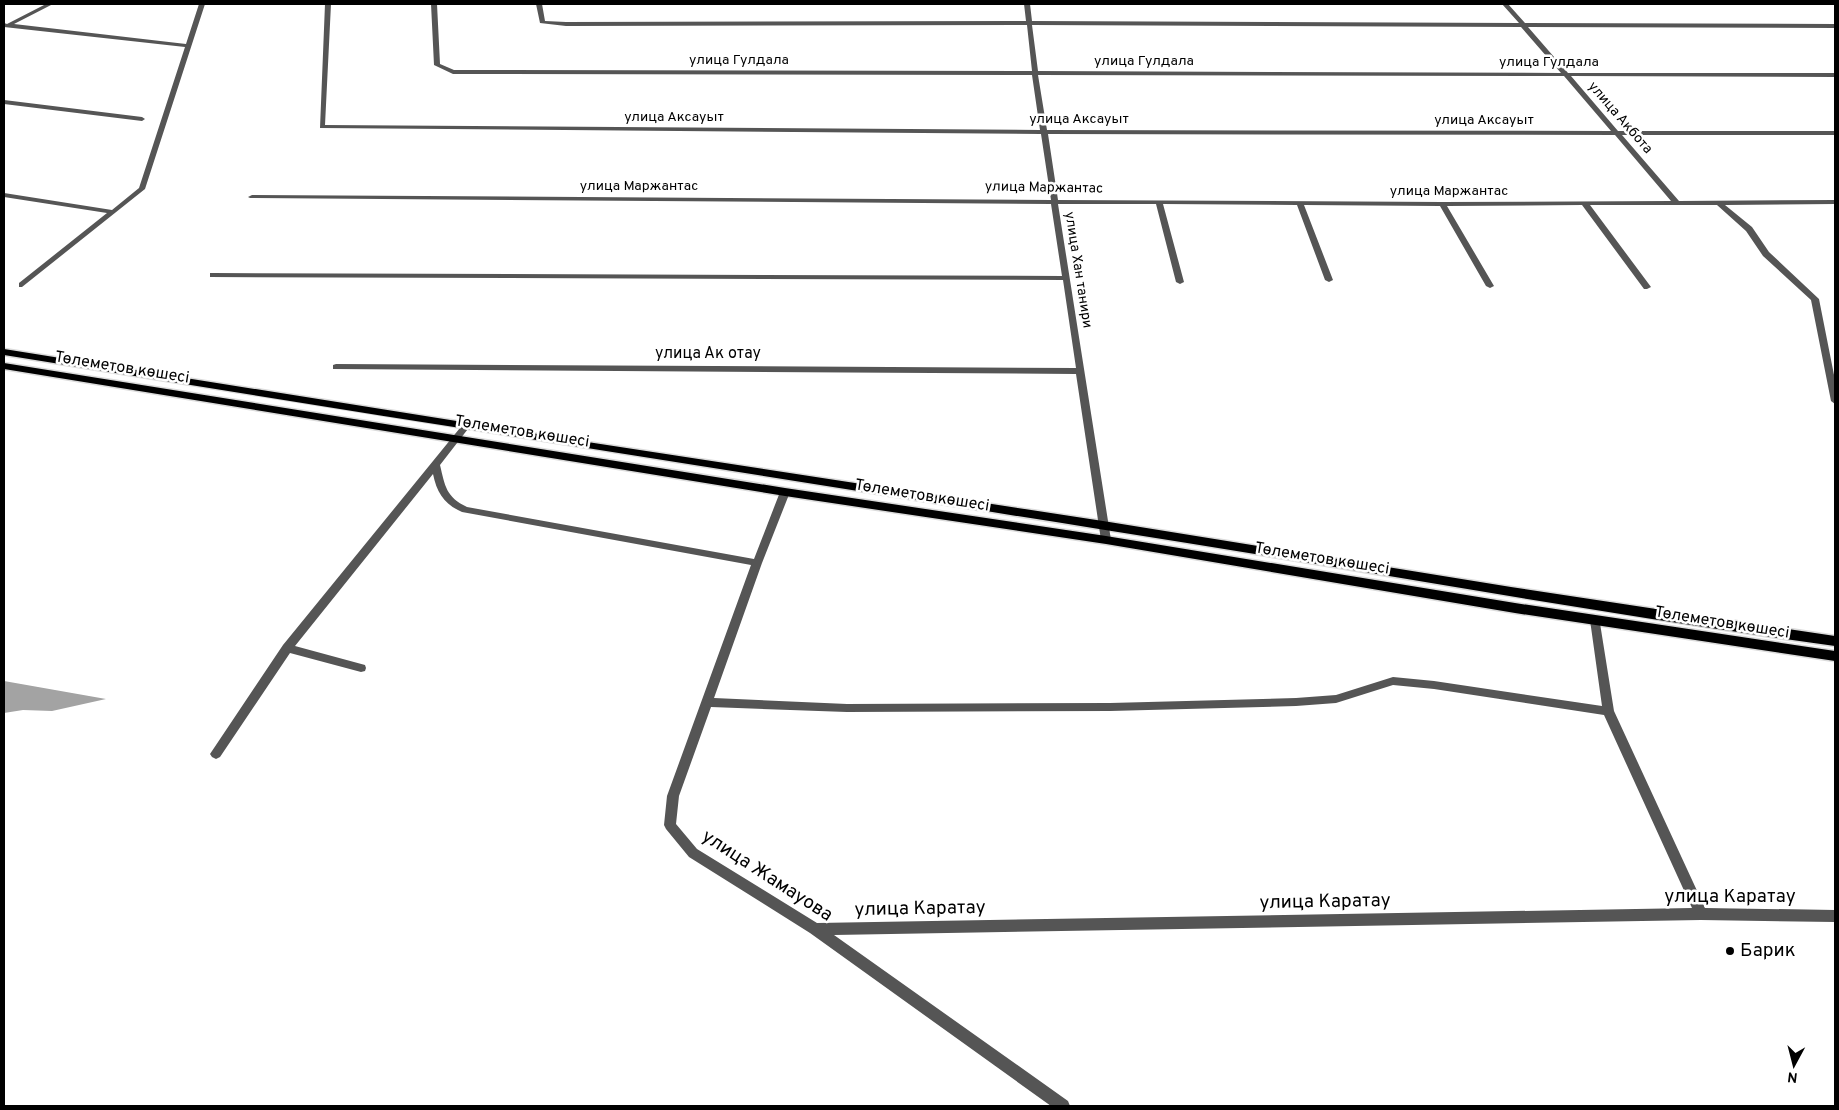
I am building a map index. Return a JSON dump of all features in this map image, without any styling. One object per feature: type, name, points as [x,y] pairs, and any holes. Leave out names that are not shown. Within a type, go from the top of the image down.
[{"type":"main road","name":"Төлеметов көшесі","points":[[4,352],[1103,525],[1521,594],[1835,642]]},
{"type":"main road","name":"Төлеметов көшесі","points":[[4,366],[785,492],[1106,540],[1596,620],[1835,656]]},
{"type":"street","points":[[5,26],[50,4]]},
{"type":"street","points":[[22,285],[142,189],[202,4]]},
{"type":"street","name":"улица Аксауыт","points":[[328,4],[322,127],[1044,132],[1835,134]]},
{"type":"street","name":"улица Гулдала","points":[[434,4],[437,65],[453,72],[1835,75]]},
{"type":"street","points":[[539,4],[542,22],[566,24],[1029,23],[1835,26]]},
{"type":"street","name":"улица Хан танири","points":[[1027,4],[1054,200],[1106,540]]},
{"type":"street","name":"улица Акбота","points":[[1505,4],[1678,204]]},
{"type":"street","points":[[5,26],[188,46]]},
{"type":"street","points":[[4,102],[142,119]]},
{"type":"street","points":[[4,195],[114,212]]},
{"type":"street","name":"улица Маржантас","points":[[252,196],[1442,204],[1835,202]]},
{"type":"street","points":[[1159,202],[1180,282]]},
{"type":"street","points":[[1300,202],[1329,280]]},
{"type":"street","points":[[1718,202],[1730,210],[1749,229],[1766,254],[1815,299],[1835,402]]},
{"type":"street","points":[[1442,204],[1490,286]]},
{"type":"street","points":[[1585,204],[1647,287]]},
{"type":"street","points":[[213,275],[1066,278]]},
{"type":"street","name":"улица Ак отау","points":[[336,367],[1080,371]]},
{"type":"street","points":[[216,754],[287,648],[467,426]]},
{"type":"street","points":[[435,465],[445,498],[451,504],[465,510],[757,563]]},
{"type":"street","name":"улица Жамауова","points":[[785,492],[757,563],[672,796],[670,825],[693,853],[815,929],[1063,1106]]},
{"type":"street","points":[[1596,620],[1608,711],[1701,914]]},
{"type":"street","points":[[287,648],[361,668]]},
{"type":"street","points":[[707,702],[847,708],[1110,707],[1296,702],[1336,699],[1393,681],[1434,685],[1608,711]]},
{"type":"street","name":"улица Каратау","points":[[815,929],[1701,914],[1835,916]]},
{"type":"shaded area","points":[[4,681],[106,699],[52,711],[23,710],[4,713]]},
{"type":"place","name":"Барик","points":[[1730,951]]}]
